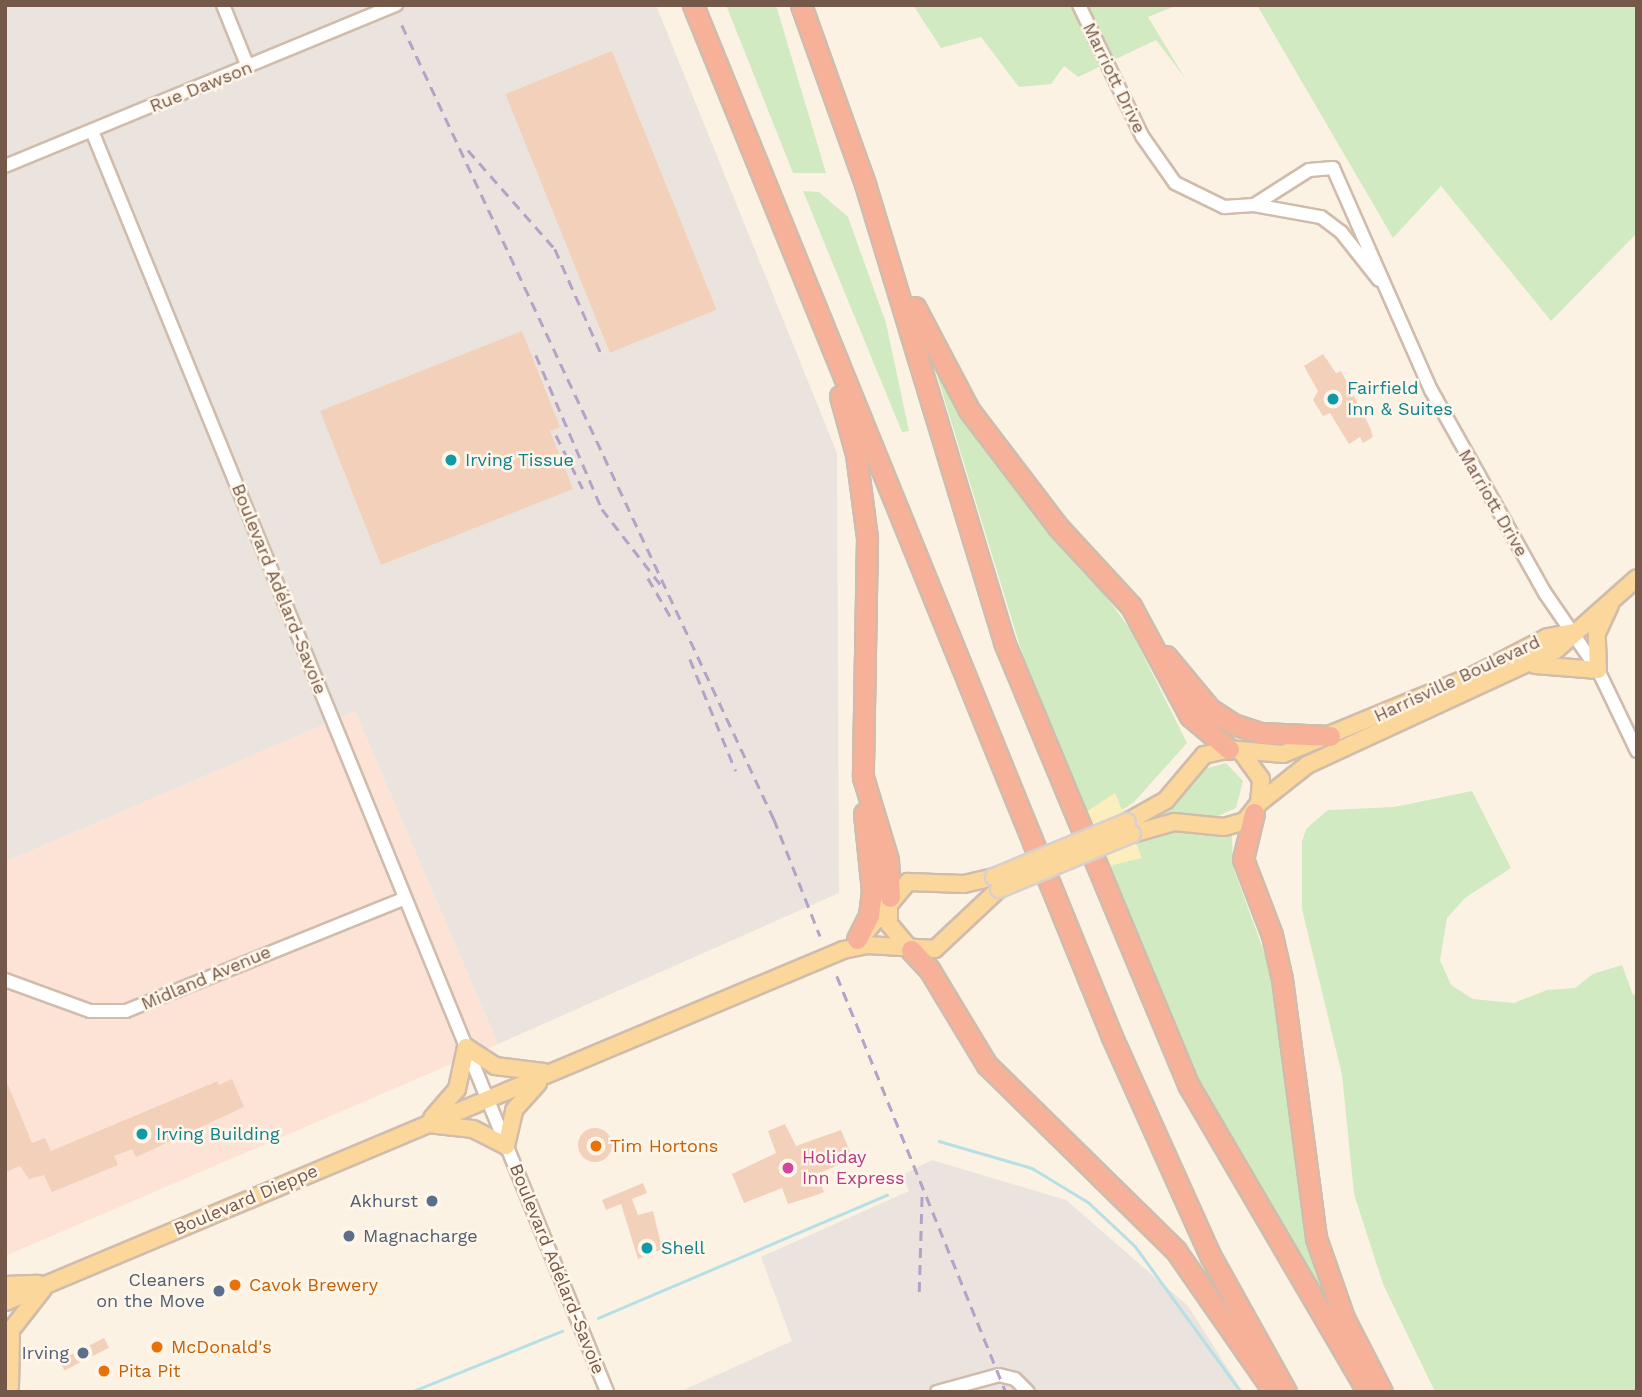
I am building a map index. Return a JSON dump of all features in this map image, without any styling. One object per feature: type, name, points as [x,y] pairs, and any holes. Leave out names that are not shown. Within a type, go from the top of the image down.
[{"type":"highway","points":[[693,5],[1112,1037],[1210,1257],[1286,1392]]},
{"type":"highway","points":[[801,5],[865,184],[1004,642],[1189,1086],[1368,1392]]},
{"type":"highway","points":[[865,184],[933,346],[969,410],[1210,709],[1233,724],[1261,733],[1330,736]]},
{"type":"highway","points":[[769,193],[843,406],[859,472],[867,561],[863,777],[872,891],[850,944]]},
{"type":"highway","points":[[1146,631],[1190,716],[1234,751]]},
{"type":"highway","points":[[863,777],[888,860],[890,897]]},
{"type":"highway","points":[[1256,808],[1243,859],[1272,935],[1282,979],[1316,1238],[1344,1318],[1382,1392]]},
{"type":"highway","points":[[911,950],[929,969],[986,1065],[1176,1251],[1274,1392]]},
{"type":"main road","points":[[1573,632],[1611,603],[1637,578]]},
{"type":"main road","points":[[1524,667],[1564,663],[1598,670],[1597,633],[1611,603]]},
{"type":"main road","name":"Harrisville Boulevard","points":[[1129,828],[1174,822],[1235,825],[1307,765],[1524,667],[1556,650],[1573,632]]},
{"type":"main road","name":"Harrisville Boulevard","points":[[996,883],[1129,828],[1166,800],[1204,755],[1234,751],[1271,756],[1330,736],[1548,637],[1573,632]]},
{"type":"main road","points":[[1234,751],[1259,769],[1256,808]]},
{"type":"main road","points":[[850,944],[890,897],[908,882],[996,883]]},
{"type":"main road","points":[[850,944],[924,952],[944,943],[996,883]]},
{"type":"main road","points":[[890,897],[889,924],[911,950]]},
{"type":"main road","name":"Boulevard Dieppe","points":[[5,1302],[850,944]]},
{"type":"main road","points":[[427,1124],[455,1093],[466,1047],[495,1066],[550,1072]]},
{"type":"main road","points":[[427,1124],[473,1129],[506,1146],[516,1105],[550,1072]]},
{"type":"main road","points":[[5,1284],[48,1284]]},
{"type":"main road","points":[[8,1385],[12,1330],[48,1284]]},
{"type":"street","points":[[223,5],[248,67]]},
{"type":"street","name":"Rue Dawson","points":[[5,166],[396,5]]},
{"type":"street","name":"Marriott Drive","points":[[1079,5],[1162,169],[1205,202],[1254,205],[1321,217],[1341,232],[1388,291]]},
{"type":"street","name":"Boulevard Adélard-Savoie","points":[[92,131],[466,1047],[493,1096],[506,1146],[607,1392]]},
{"type":"street","name":"Marriott Drive","points":[[1254,205],[1308,170],[1333,168],[1474,471],[1598,670],[1637,751]]},
{"type":"street","name":"Midland Avenue","points":[[5,980],[90,1011],[126,1010],[405,898]]},
{"type":"street","points":[[937,1392],[999,1375],[1014,1379],[1028,1392]]},
{"type":"shaded area","points":[[5,5],[656,5],[837,453],[839,893],[498,1044],[355,711],[5,862]]},
{"type":"shaded area","points":[[355,711],[498,1044],[5,1256],[5,862]]},
{"type":"shaded area","points":[[932,1160],[1066,1200],[1188,1306],[1243,1392],[679,1392],[792,1341],[761,1257],[909,1191],[902,1175]]},
{"type":"green space","points":[[726,5],[776,5],[826,173],[793,173]]},
{"type":"green space","points":[[913,5],[1178,5],[1148,17],[1185,78],[1156,40],[1078,77],[1064,66],[1051,84],[1019,87],[981,37],[941,48]]},
{"type":"green space","points":[[1257,5],[1637,5],[1637,233],[1551,321],[1441,186],[1393,238]]},
{"type":"green space","points":[[803,191],[819,192],[848,217],[886,323],[909,431],[902,432]]},
{"type":"green space","points":[[933,362],[1130,629],[1187,743],[1134,802],[1122,810],[1142,858],[1135,841],[1167,830],[1232,835],[1233,867],[1271,971],[1329,1303],[1221,1123],[1177,1037],[1034,692]]},
{"type":"green space","points":[[1226,763],[1243,781],[1236,808],[1214,818],[1160,817],[1200,770]]},
{"type":"green space","points":[[1472,791],[1511,868],[1465,898],[1447,918],[1440,960],[1451,985],[1473,999],[1514,1003],[1547,990],[1575,988],[1593,974],[1622,965],[1633,995],[1637,993],[1637,1392],[1435,1392],[1383,1284],[1354,1194],[1342,1075],[1302,909],[1302,842],[1306,829],[1328,810],[1394,807]]},
{"type":"sand","points":[[1115,793],[1142,858],[1109,866],[1086,812]]},
{"type":"building","points":[[612,51],[717,310],[610,353],[505,94]]},
{"type":"building","name":"Irving Tissue","points":[[522,331],[560,427],[550,431],[573,489],[381,565],[320,411]]},
{"type":"building","name":"Fairfield Inn & Suites","points":[[1323,354],[1336,373],[1341,371],[1370,427],[1373,437],[1363,443],[1360,437],[1349,444],[1330,413],[1323,416],[1313,400],[1318,391],[1304,366]]},
{"type":"building","name":"Irving Building","points":[[5,1078],[32,1143],[45,1138],[51,1151],[218,1081],[219,1085],[232,1079],[244,1107],[136,1157],[132,1149],[114,1156],[118,1165],[52,1192],[44,1175],[29,1179],[20,1166],[5,1172]]},
{"type":"building","name":"Holiday Inn Express","points":[[785,1124],[796,1146],[841,1130],[853,1159],[817,1174],[824,1192],[788,1204],[782,1188],[744,1203],[732,1174],[776,1153],[768,1131]]},
{"type":"building","name":"Tim Hortons","points":[[595,1128],[607,1133],[612,1145],[607,1157],[595,1162],[583,1157],[578,1145],[583,1133]]},
{"type":"building","name":"Shell","points":[[643,1183],[647,1193],[632,1199],[638,1215],[653,1211],[662,1249],[638,1259],[621,1204],[606,1210],[602,1200]]},
{"type":"building","name":"Irving","points":[[104,1338],[109,1348],[64,1371],[59,1361]]},
{"type":"waterway","points":[[939,1141],[1032,1168],[1088,1202],[1135,1246],[1241,1392]]},
{"type":"waterway","points":[[598,1318],[887,1195]]},
{"type":"waterway","points":[[411,1392],[562,1331]]},
{"type":"railway","points":[[402,25],[774,819],[820,936]]},
{"type":"railway","points":[[468,150],[555,249],[603,358]]},
{"type":"railway","points":[[536,355],[602,509],[661,585]]},
{"type":"railway","points":[[556,435],[583,489]]},
{"type":"railway","points":[[648,578],[673,621]]},
{"type":"railway","points":[[690,659],[736,771]]},
{"type":"railway","points":[[837,976],[1006,1392]]},
{"type":"railway","points":[[919,1292],[922,1191]]},
{"type":"place","name":"Fairfield Inn & Suites","points":[[1333,399]]},
{"type":"place","name":"Irving Tissue","points":[[451,460]]},
{"type":"place","name":"Irving Building","points":[[142,1134]]},
{"type":"place","name":"Tim Hortons","points":[[596,1146]]},
{"type":"place","name":"Holiday Inn Express","points":[[788,1168]]},
{"type":"place","name":"Akhurst","points":[[432,1201]]},
{"type":"place","name":"Magnacharge","points":[[349,1236]]},
{"type":"place","name":"Shell","points":[[647,1248]]},
{"type":"place","name":"Cavok Brewery","points":[[235,1285]]},
{"type":"place","name":"Cleaners on the Move","points":[[219,1291]]},
{"type":"place","name":"McDonald's","points":[[157,1347]]},
{"type":"place","name":"Irving","points":[[83,1353]]},
{"type":"place","name":"Pita Pit","points":[[104,1371]]}]
